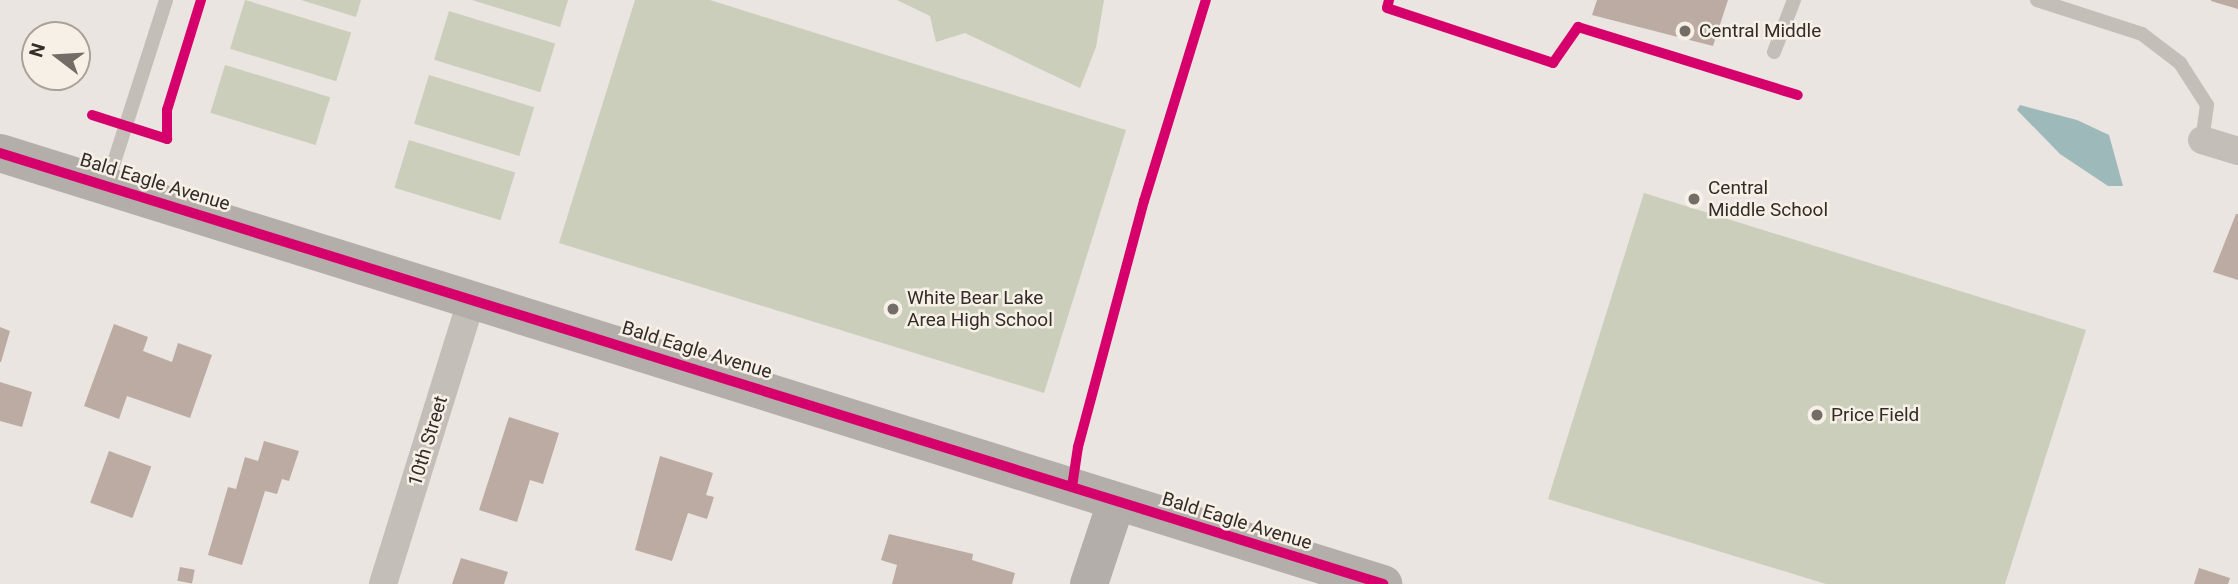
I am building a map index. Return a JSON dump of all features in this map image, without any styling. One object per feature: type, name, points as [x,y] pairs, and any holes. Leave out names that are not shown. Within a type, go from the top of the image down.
[{"type":"street","points":[[2202,140],[2238,151]]},
{"type":"street","name":"Bald Eagle Avenue","points":[[0,153],[472,298],[1116,503],[1383,584]]},
{"type":"street","name":"10th Street","points":[[383,584],[472,298]]},
{"type":"street","points":[[1089,584],[1116,503]]},
{"type":"lane","points":[[106,186],[166,0]]},
{"type":"lane","points":[[1774,52],[1794,0]]},
{"type":"lane","points":[[2037,0],[2142,33],[2180,64],[2207,104],[2202,140]]},
{"type":"green space","points":[[245,0],[351,32],[336,81],[230,49]]},
{"type":"green space","points":[[301,0],[361,0],[356,17]]},
{"type":"green space","points":[[472,0],[568,0],[560,27]]},
{"type":"green space","points":[[635,0],[710,0],[1126,130],[1044,393],[559,243]]},
{"type":"green space","points":[[897,0],[1104,0],[1096,47],[1080,88],[965,33],[936,42],[930,16]]},
{"type":"green space","points":[[449,11],[555,43],[540,92],[434,60]]},
{"type":"green space","points":[[225,65],[330,97],[316,145],[210,113]]},
{"type":"green space","points":[[429,75],[534,107],[519,156],[414,124]]},
{"type":"green space","points":[[409,140],[515,172],[501,220],[394,188]]},
{"type":"green space","name":"Price Field","points":[[1644,193],[2086,330],[2005,584],[1826,584],[1548,499]]},
{"type":"water","points":[[2020,105],[2077,120],[2109,135],[2123,186],[2108,186],[2060,154],[2017,110]]},
{"type":"building","name":"Central Middle","points":[[1597,0],[1728,0],[1713,46],[1592,15]]},
{"type":"building","points":[[2211,0],[2238,0],[2238,9],[2211,1]]},
{"type":"building","points":[[2238,214],[2238,280],[2213,272]]},
{"type":"building","points":[[114,324],[148,337],[143,351],[172,362],[178,343],[212,355],[190,418],[127,396],[119,419],[84,406]]},
{"type":"building","points":[[0,327],[10,331],[1,362],[0,362]]},
{"type":"building","points":[[0,382],[32,392],[22,427],[0,421]]},
{"type":"building","points":[[509,417],[559,433],[543,484],[530,480],[517,522],[479,510]]},
{"type":"building","points":[[264,441],[299,451],[289,481],[282,479],[277,494],[265,491],[242,565],[208,555],[228,487],[236,489],[245,457],[258,461]]},
{"type":"building","points":[[109,451],[151,466],[132,518],[90,503]]},
{"type":"building","points":[[660,456],[713,473],[706,495],[714,497],[707,519],[688,513],[672,561],[635,550]]},
{"type":"building","points":[[889,534],[973,554],[972,560],[1015,573],[1012,584],[892,584],[897,565],[881,560]]},
{"type":"building","points":[[461,558],[508,572],[504,584],[452,584]]},
{"type":"building","points":[[180,567],[195,570],[192,584],[177,581]]},
{"type":"building","points":[[2199,568],[2230,578],[2228,584],[2194,584]]},
{"type":"cycle path","points":[[92,115],[167,139],[167,110],[201,0]]},
{"type":"cycle path","points":[[1072,487],[1078,447],[1144,201],[1206,0]]},
{"type":"cycle path","points":[[1389,0],[1387,8],[1553,63],[1578,27],[1798,95]]},
{"type":"cycle path","points":[[0,153],[1383,584]]},
{"type":"place","name":"Central Middle","points":[[1685,31]]},
{"type":"place","name":"Central Middle School","points":[[1694,199]]},
{"type":"place","name":"White Bear Lake Area High School","points":[[893,309]]},
{"type":"place","name":"Price Field","points":[[1817,415]]}]
